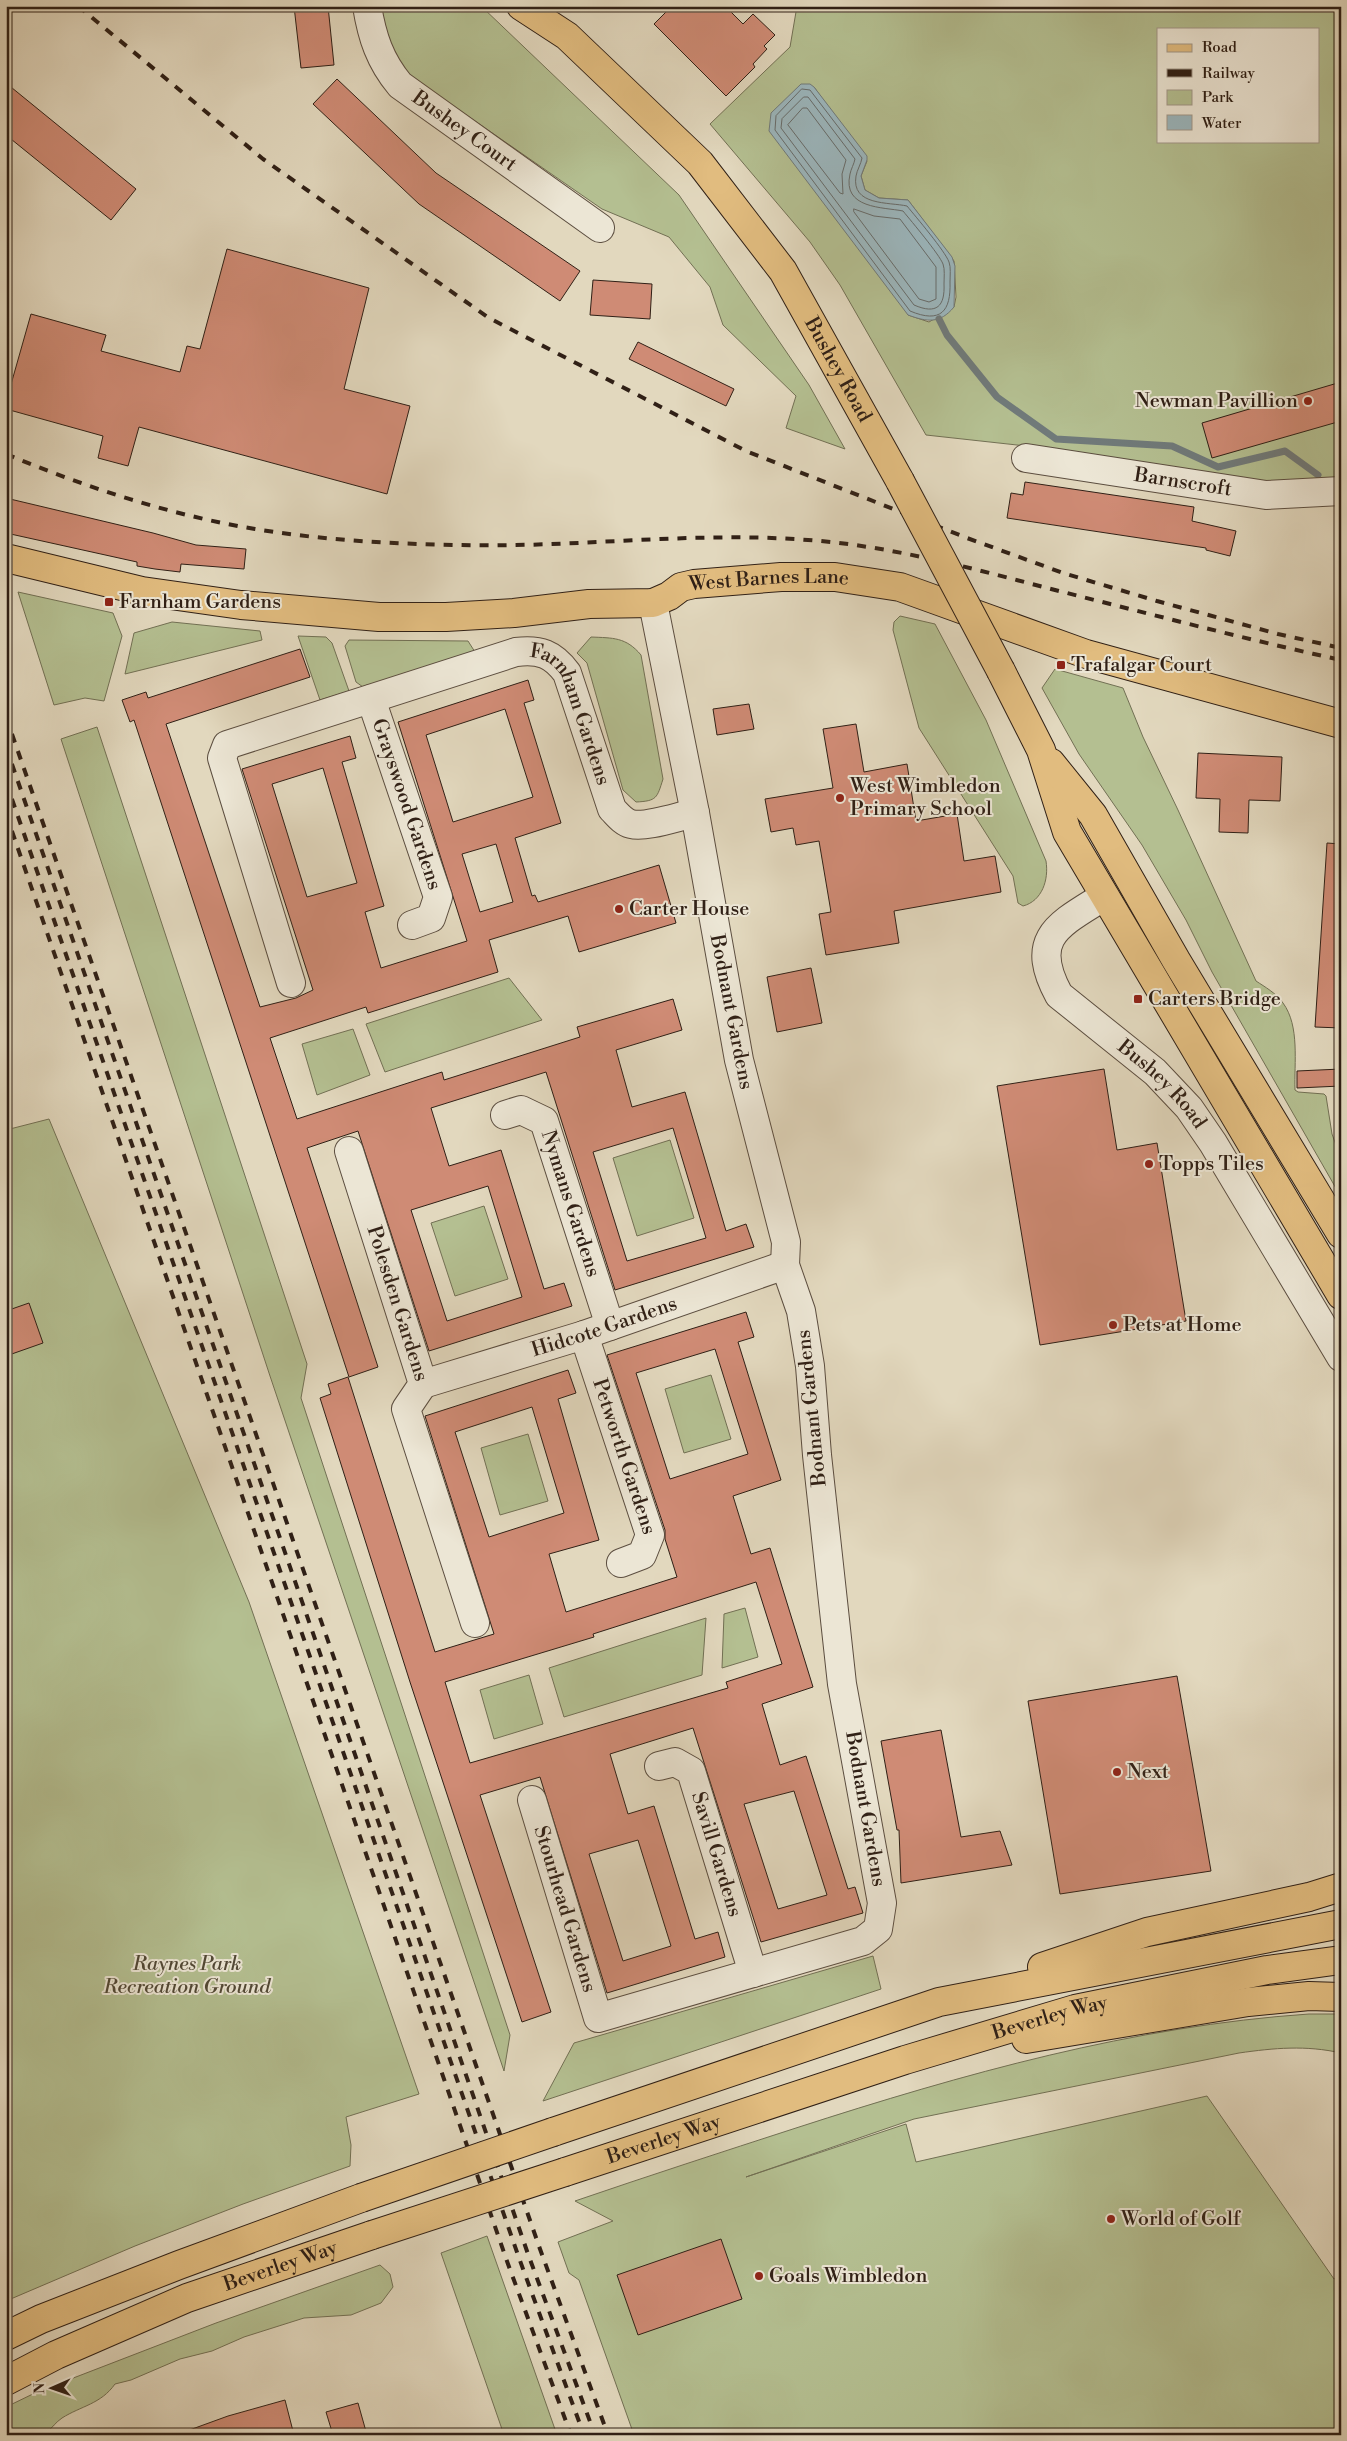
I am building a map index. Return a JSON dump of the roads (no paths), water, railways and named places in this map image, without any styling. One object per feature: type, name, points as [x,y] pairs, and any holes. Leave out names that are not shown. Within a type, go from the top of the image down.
[{"type":"main road","name":"Bushey Road","points":[[521,6],[567,36],[700,163],[783,271],[900,481],[1041,750],[1067,832],[1103,897],[1341,1296]]},
{"type":"main road","name":"Bushey Road","points":[[548,6],[567,36]]},
{"type":"main road","name":"West Barnes Lane","points":[[6,558],[142,591],[241,605],[379,616],[446,617],[514,613],[589,604],[654,603],[681,588],[732,579],[835,577],[900,587],[1086,654],[1341,724]]},
{"type":"main road","name":"Bushey Road","points":[[1041,750],[1093,815],[1176,960],[1341,1234]]},
{"type":"main road","points":[[939,2002],[1147,1932],[1309,1897],[1341,1887]]},
{"type":"main road","name":"Beverley Way","points":[[6,2336],[41,2319],[142,2279],[361,2198],[939,2002],[1341,1924]]},
{"type":"main road","name":"Beverley Way","points":[[6,2381],[56,2355],[187,2298],[372,2235],[905,2060],[1076,2010],[1267,1970],[1341,1960]]},
{"type":"main road","points":[[905,2060],[1248,2002],[1309,1996],[1341,1997]]},
{"type":"street","name":"Bushey Court","points":[[367,6],[372,34],[386,68],[400,85],[600,228]]},
{"type":"street","name":"Barnscroft","points":[[1026,458],[1266,495],[1341,491]]},
{"type":"street","name":"Bodnant Gardens","points":[[598,2018],[862,1941],[878,1929],[882,1903],[842,1684],[817,1455],[810,1366],[801,1311],[785,1265],[786,1242],[738,1054],[695,813],[654,603]]},
{"type":"street","name":"Farnham Gardens","points":[[291,983],[222,758],[227,745],[516,652],[544,653],[558,660],[567,673],[612,809],[620,818],[631,824],[641,824],[695,813]]},
{"type":"street","name":"Grayswood Gardens","points":[[371,699],[438,897],[431,918],[412,925]]},
{"type":"street","name":"Bushey Road","points":[[1103,897],[1073,916],[1051,936],[1046,950],[1045,964],[1049,978],[1059,996],[1155,1072],[1188,1108],[1213,1143],[1341,1357]]},
{"type":"street","name":"Nymans Gardens","points":[[505,1115],[521,1110],[544,1121],[610,1326]]},
{"type":"street","name":"Polesden Gardens","points":[[350,1151],[423,1384],[406,1409],[474,1623]]},
{"type":"street","name":"Hidcote Gardens","points":[[423,1384],[584,1335],[785,1265]]},
{"type":"street","name":"Petworth Gardens","points":[[584,1335],[650,1535],[642,1555],[621,1563]]},
{"type":"street","name":"Savill Gardens","points":[[658,1766],[675,1762],[691,1771],[753,1973]]},
{"type":"street","name":"Stourhead Gardens","points":[[532,1800],[598,2018]]},
{"type":"water","points":[[801,84],[810,84],[814,87],[867,156],[861,176],[865,190],[879,198],[908,200],[952,257],[955,266],[954,307],[949,313],[933,320],[908,315],[769,131],[771,113]]},
{"type":"waterway","points":[[939,319],[947,335],[997,397],[1056,439],[1172,446],[1218,467],[1285,451],[1318,475]]},
{"type":"railway","points":[[78,6],[263,159],[489,318],[746,451],[967,538],[1063,573],[1278,634],[1341,648]]},
{"type":"railway","points":[[6,454],[97,489],[160,508],[223,523],[306,536],[357,541],[459,545],[546,544],[720,537],[808,540],[871,547],[963,567],[1269,644],[1341,660]]},
{"type":"railway","points":[[6,717],[540,2249],[608,2435]]},
{"type":"railway","points":[[6,747],[528,2254],[595,2435]]},
{"type":"railway","points":[[6,782],[519,2258],[584,2435]]},
{"type":"railway","points":[[6,814],[508,2264],[571,2435]]},
{"type":"place","name":"Newman Pavillion","points":[[1308,401]]},
{"type":"place","name":"Farnham Gardens","points":[[109,602]]},
{"type":"place","name":"Trafalgar Court","points":[[1061,665]]},
{"type":"place","name":"West Wimbledon Primary School","points":[[840,798]]},
{"type":"place","name":"Carter House","points":[[619,909]]},
{"type":"place","name":"Carters Bridge","points":[[1138,999]]},
{"type":"place","name":"Topps Tiles","points":[[1149,1164]]},
{"type":"place","name":"Pets at Home","points":[[1113,1325]]},
{"type":"place","name":"Next","points":[[1117,1772]]},
{"type":"place","name":"World of Golf","points":[[1111,2219]]},
{"type":"place","name":"Goals Wimbledon","points":[[759,2276]]},
{"type":"park label","name":"Raynes Park Recreation Ground","points":[[187,1976]]}]
